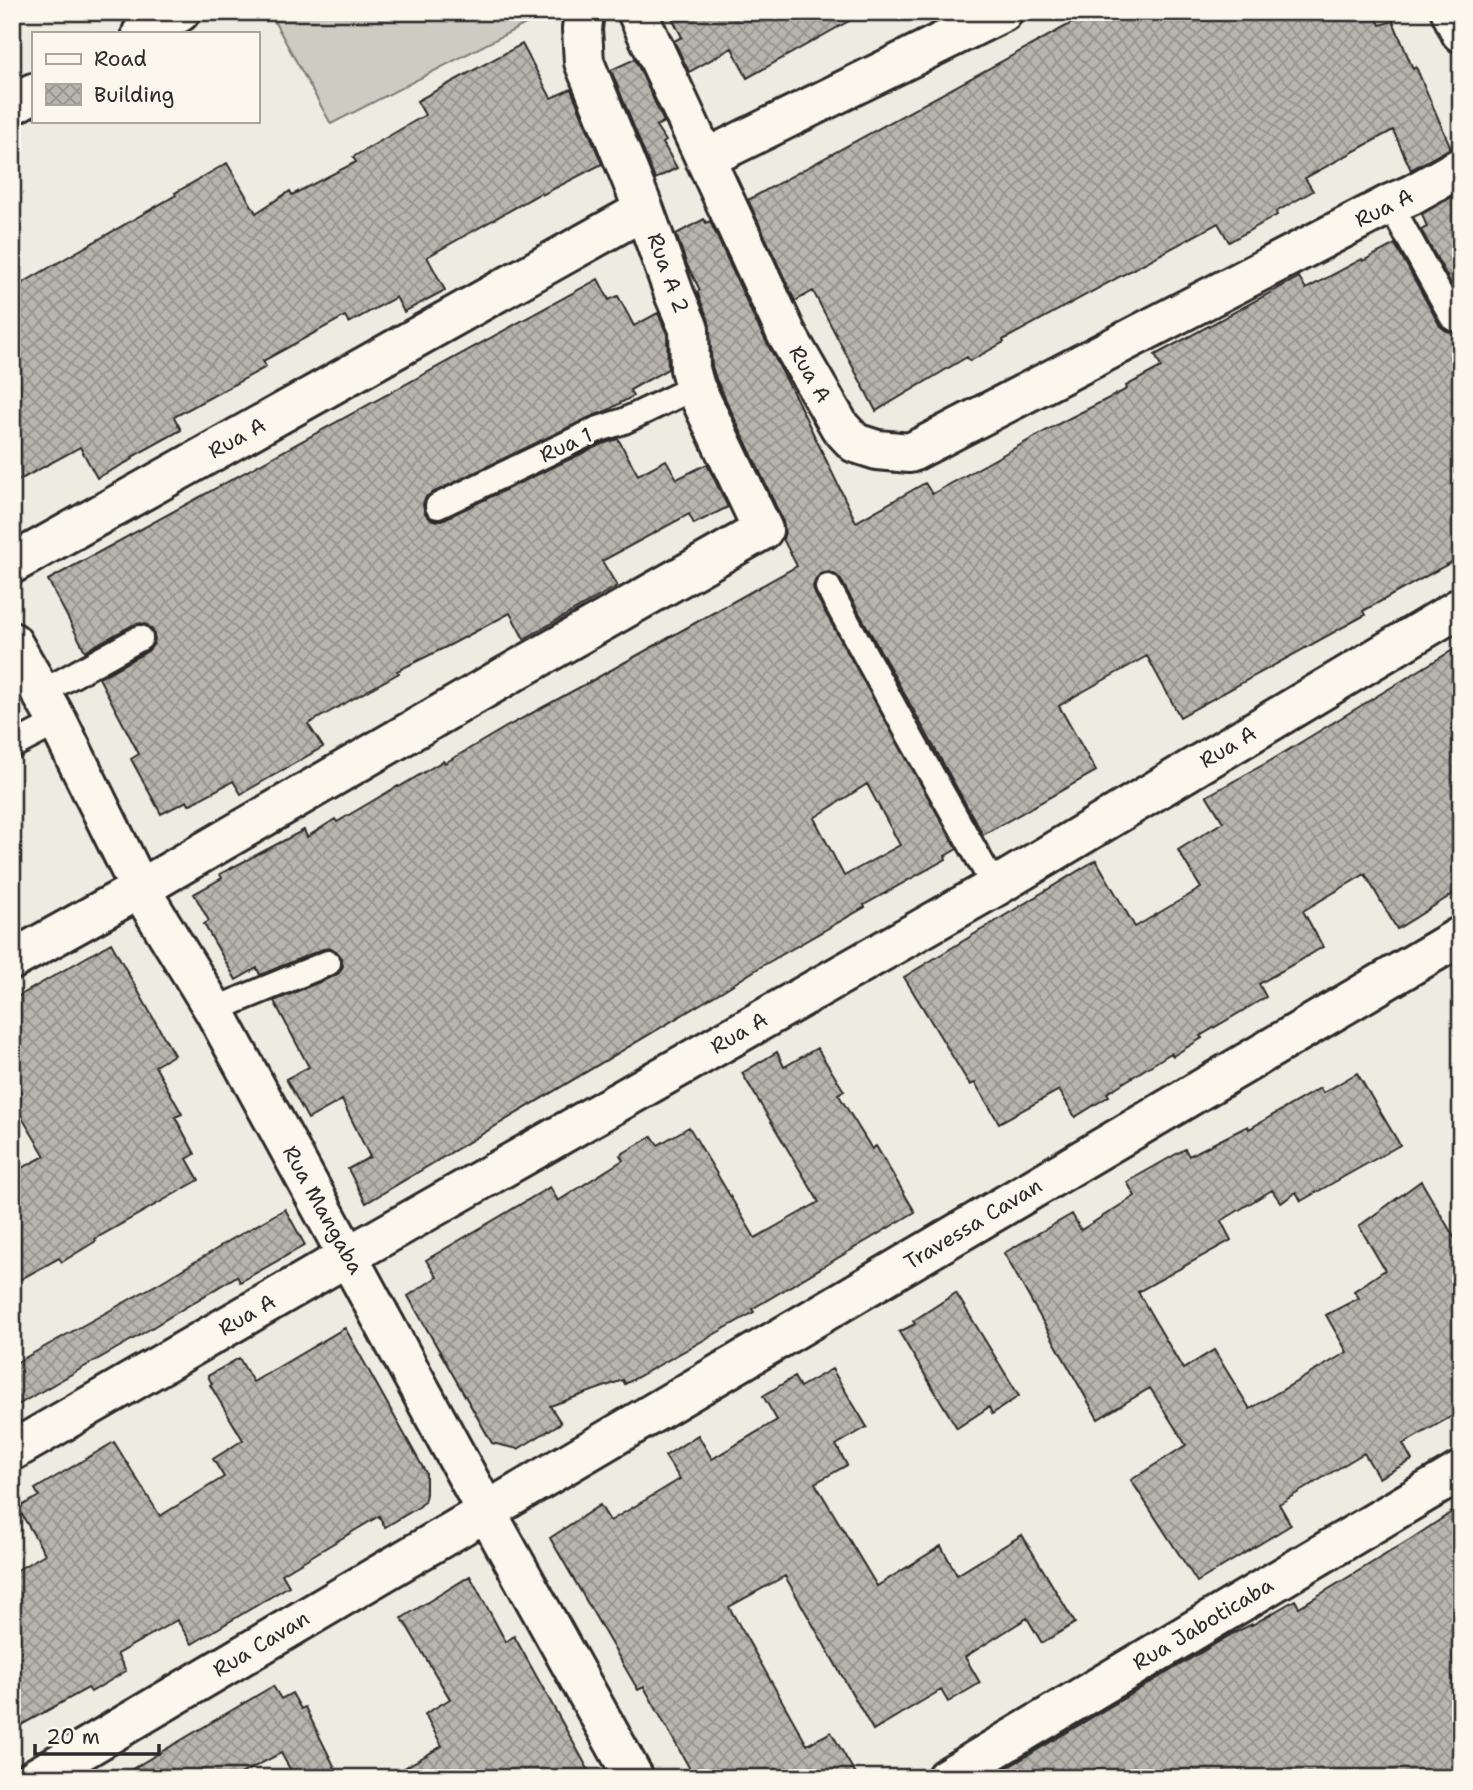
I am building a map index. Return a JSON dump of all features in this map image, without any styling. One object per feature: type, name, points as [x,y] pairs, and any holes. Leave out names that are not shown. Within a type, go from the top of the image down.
[{"type":"street","points":[[144,32],[180,12]]},
{"type":"street","name":"Rua A 2","points":[[140,888],[763,530],[695,387],[690,369],[689,329],[584,62],[584,12]]},
{"type":"street","name":"Rua A","points":[[637,12],[787,335],[840,427],[855,443],[877,450],[910,453],[1461,167]]},
{"type":"street","points":[[705,159],[1003,12]]},
{"type":"street","points":[[1451,12],[1461,33]]},
{"type":"street","points":[[12,105],[32,94]]},
{"type":"street","name":"Rua A","points":[[12,564],[644,210]]},
{"type":"street","name":"Rua A","points":[[12,1451],[995,887],[1461,607]]},
{"type":"street","name":"Rua Mangaba","points":[[12,642],[49,707],[140,888],[214,1010],[634,1778]]},
{"type":"street","points":[[12,960],[140,888]]},
{"type":"street","name":"Travessa Cavan","points":[[486,1511],[1461,936]]},
{"type":"street","name":"Rua Jaboticaba","points":[[946,1778],[1461,1471]]},
{"type":"street","name":"Rua Cavan","points":[[35,1778],[486,1511]]},
{"type":"lane","points":[[1390,204],[1453,318]]},
{"type":"lane","name":"Rua 1","points":[[438,506],[596,430],[624,421],[695,387]]},
{"type":"lane","points":[[828,587],[995,887]]},
{"type":"lane","points":[[12,746],[49,707],[141,638]]},
{"type":"lane","points":[[214,1010],[328,963]]},
{"type":"shaded area","points":[[269,12],[549,12],[331,124]]},
{"type":"building","points":[[669,12],[865,12],[747,78],[732,48],[689,72],[674,41],[682,37]]},
{"type":"building","points":[[1092,12],[1374,12],[1380,25],[1393,21],[1451,148],[1411,170],[1393,130],[1305,178],[1313,191],[1229,242],[1218,223],[1003,340],[1004,342],[970,361],[967,357],[876,411],[813,291],[795,301],[748,200]]},
{"type":"building","points":[[522,44],[551,98],[571,89],[602,164],[542,195],[541,193],[427,257],[445,290],[404,312],[396,297],[349,323],[345,316],[263,361],[266,367],[174,417],[181,430],[97,478],[80,447],[12,484],[12,289],[227,163],[256,213],[290,191],[292,195],[356,162],[353,157],[425,115],[417,101]]},
{"type":"building","points":[[635,59],[664,122],[656,126],[666,141],[663,143],[677,168],[655,179],[611,70]]},
{"type":"building","points":[[1461,192],[1461,301],[1421,230],[1427,227],[1422,214]]},
{"type":"building","points":[[704,219],[706,223],[710,221],[756,322],[856,522],[925,483],[932,494],[1127,389],[1126,386],[1161,367],[1155,355],[1299,277],[1306,289],[1395,244],[1440,326],[1452,333],[1461,331],[1461,557],[1363,611],[1365,615],[1180,717],[1147,656],[1077,695],[1059,706],[1096,771],[983,835],[841,580],[829,572],[820,574],[813,586],[815,594],[957,849],[945,856],[946,859],[864,905],[865,907],[366,1203],[348,1169],[370,1157],[342,1100],[308,1119],[286,1079],[309,1067],[274,1001],[339,973],[343,966],[341,957],[331,948],[323,949],[260,975],[257,968],[236,980],[204,924],[209,921],[194,894],[222,878],[220,874],[304,830],[307,837],[335,819],[337,822],[797,566],[783,539],[783,521],[716,379],[712,366],[709,321],[697,292],[700,290],[687,265],[676,234]],"holes":[[[867,784],[900,845],[844,876],[814,818]]]},
{"type":"building","points":[[598,279],[609,300],[618,296],[634,326],[658,313],[667,334],[668,369],[630,390],[633,396],[606,411],[432,493],[426,497],[423,504],[425,513],[436,521],[444,519],[602,444],[618,439],[638,475],[666,460],[677,479],[707,464],[728,507],[694,524],[689,514],[602,561],[617,586],[524,639],[510,613],[397,671],[399,673],[308,724],[323,747],[241,794],[233,781],[189,805],[187,801],[161,814],[131,759],[139,754],[99,678],[148,651],[155,639],[153,631],[141,623],[133,625],[85,651],[48,580]]},
{"type":"building","points":[[1461,645],[1461,889],[1397,929],[1365,874],[1303,911],[1323,947],[1259,984],[1266,997],[1200,1036],[1202,1038],[1173,1056],[1171,1053],[1107,1093],[1109,1096],[1075,1117],[1059,1090],[999,1123],[975,1083],[970,1085],[904,977],[1096,860],[1135,927],[1201,888],[1178,850],[1223,822],[1207,796],[1270,761]]},
{"type":"building","points":[[111,943],[174,1055],[155,1066],[182,1114],[175,1117],[195,1154],[187,1159],[199,1180],[95,1239],[96,1241],[62,1262],[59,1258],[12,1284],[12,1173],[45,1156],[12,1101],[12,1000]]},
{"type":"building","points":[[817,1048],[844,1091],[838,1094],[872,1149],[876,1146],[915,1212],[752,1309],[754,1312],[625,1384],[623,1380],[550,1406],[561,1423],[518,1449],[492,1443],[408,1296],[437,1277],[426,1260],[550,1187],[558,1201],[623,1160],[620,1155],[652,1136],[658,1145],[689,1127],[755,1238],[819,1202],[742,1073],[777,1052],[784,1067]]},
{"type":"building","points":[[1357,1073],[1400,1145],[1301,1201],[1296,1192],[1281,1203],[1272,1190],[1221,1221],[1231,1240],[1138,1292],[1183,1369],[1214,1350],[1250,1409],[1347,1352],[1326,1315],[1359,1298],[1354,1291],[1385,1270],[1359,1226],[1421,1181],[1461,1249],[1461,1411],[1403,1444],[1412,1460],[1379,1478],[1364,1453],[1279,1504],[1291,1525],[1197,1582],[1131,1480],[1186,1445],[1150,1388],[1098,1419],[1004,1253],[1072,1214],[1081,1230],[1135,1196],[1127,1182],[1185,1149],[1189,1156],[1248,1126],[1249,1129],[1320,1088],[1323,1093]]},
{"type":"building","points":[[285,1209],[305,1245],[240,1282],[237,1276],[12,1408],[12,1365]]},
{"type":"building","points":[[956,1293],[1019,1396],[992,1414],[989,1407],[957,1428],[899,1332],[915,1324],[913,1321]]},
{"type":"building","points":[[345,1328],[426,1473],[424,1502],[385,1527],[379,1516],[282,1574],[289,1586],[192,1644],[177,1620],[117,1654],[126,1671],[91,1692],[88,1688],[12,1730],[12,1573],[45,1554],[18,1508],[39,1496],[35,1489],[114,1442],[160,1516],[224,1477],[213,1459],[243,1440],[210,1385],[212,1384],[208,1376],[239,1358],[253,1382]]},
{"type":"building","points":[[832,1369],[867,1427],[836,1445],[847,1465],[815,1483],[877,1586],[941,1546],[957,1575],[1022,1535],[1075,1623],[1042,1643],[1027,1618],[965,1657],[980,1683],[948,1702],[941,1690],[873,1730],[785,1576],[729,1607],[807,1745],[831,1732],[858,1778],[695,1778],[644,1687],[638,1690],[550,1538],[600,1505],[610,1521],[647,1499],[680,1479],[665,1456],[698,1435],[712,1459],[777,1420],[763,1396],[794,1377],[800,1387]]},
{"type":"building","points":[[1461,1506],[1461,1778],[990,1778],[1232,1634],[1295,1600],[1299,1607]]},
{"type":"building","points":[[470,1576],[506,1642],[514,1636],[593,1778],[387,1778],[442,1746],[425,1714],[450,1699],[402,1618]]},
{"type":"building","points":[[273,1686],[281,1699],[292,1693],[301,1709],[305,1707],[340,1778],[295,1778],[281,1753],[233,1778],[117,1778]]}]
